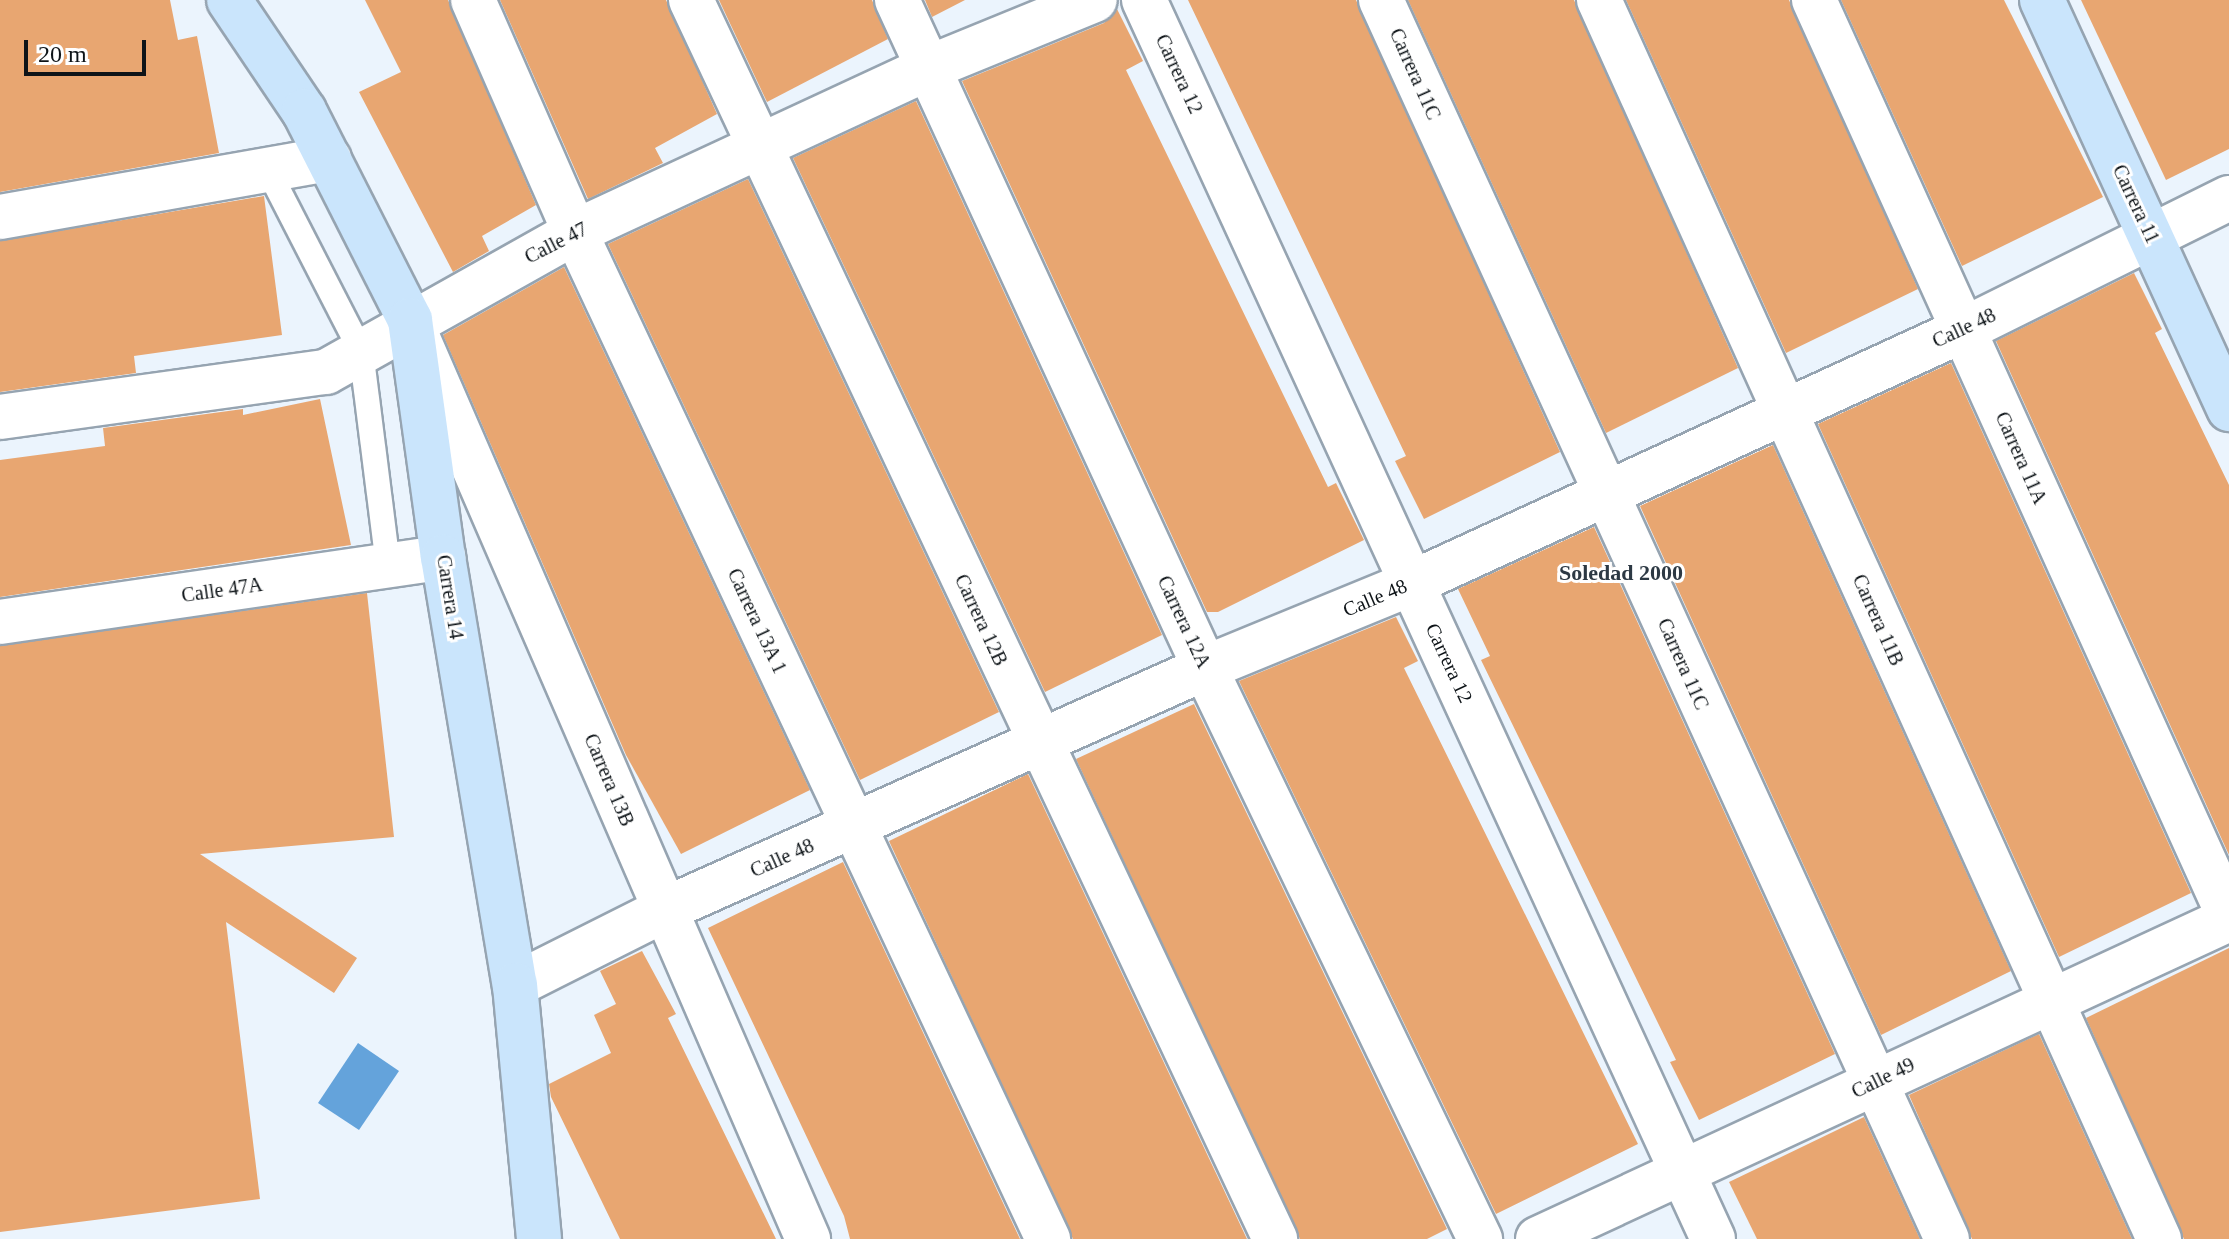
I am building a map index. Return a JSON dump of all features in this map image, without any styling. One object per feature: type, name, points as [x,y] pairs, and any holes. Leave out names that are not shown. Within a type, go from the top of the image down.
[{"type":"main road","name":"Carrera 14","points":[[229,0],[304,111],[410,320],[443,557],[515,985],[539,1239]]},
{"type":"main road","name":"Carrera 11","points":[[2042,0],[2229,409]]},
{"type":"street","name":"Carrera 13A 1","points":[[473,0],[575,232],[1048,1239]]},
{"type":"street","name":"Carrera 12B","points":[[691,0],[1038,744],[1275,1239]]},
{"type":"street","name":"Carrera 12A","points":[[897,0],[1205,668],[1480,1239]]},
{"type":"street","name":"Calle 47","points":[[0,417],[326,372],[410,320],[575,232],[762,149],[928,68],[1095,0]]},
{"type":"street","name":"Carrera 12","points":[[1144,0],[1713,1239]]},
{"type":"street","name":"Carrera 11C","points":[[1381,0],[1873,1083],[1947,1239]]},
{"type":"street","name":"Carrera 11B","points":[[1599,0],[2159,1239]]},
{"type":"street","name":"Carrera 11A","points":[[1814,0],[2229,918]]},
{"type":"street","points":[[0,217],[329,159]]},
{"type":"street","name":"Calle 48","points":[[515,985],[666,909],[1205,668],[1412,583],[1604,491],[1963,330],[2152,239],[2229,198]]},
{"type":"street","name":"Carrera 13B","points":[[410,320],[808,1239]]},
{"type":"street","name":"Calle 47A","points":[[0,622],[443,557]]},
{"type":"street","name":"Calle 49","points":[[1538,1239],[2229,918]]},
{"type":"lane","points":[[268,170],[361,351],[388,566]]},
{"type":"water","points":[[358,1043],[399,1071],[359,1130],[318,1103]]},
{"type":"building","points":[[0,0],[170,0],[178,40],[197,36],[219,153],[0,192]]},
{"type":"building","points":[[365,0],[448,0],[536,205],[482,236],[489,251],[453,272],[359,92],[401,72]]},
{"type":"building","points":[[500,0],[666,0],[717,114],[655,148],[663,163],[588,199]]},
{"type":"building","points":[[719,0],[872,0],[888,39],[767,102]]},
{"type":"building","points":[[925,0],[965,0],[932,17]]},
{"type":"building","points":[[1188,0],[1356,0],[1560,452],[1424,519],[1395,461],[1406,456]]},
{"type":"building","points":[[1408,0],[1574,0],[1738,368],[1606,433]]},
{"type":"building","points":[[1626,0],[1789,0],[1918,289],[1786,353]]},
{"type":"building","points":[[1841,0],[2004,0],[2103,197],[1962,266]]},
{"type":"building","points":[[2081,0],[2229,0],[2229,149],[2166,180]]},
{"type":"building","points":[[1117,9],[1143,61],[1126,70],[1328,487],[1336,483],[1364,540],[1218,612],[1207,612],[962,81],[1104,23]]},
{"type":"building","points":[[916,101],[1162,635],[1045,692],[793,158]]},
{"type":"building","points":[[748,179],[999,712],[860,780],[608,244]]},
{"type":"building","points":[[264,196],[282,335],[134,356],[136,373],[0,392],[0,241]]},
{"type":"building","points":[[564,267],[810,790],[681,854],[626,755],[443,335]]},
{"type":"building","points":[[2134,273],[2162,329],[2155,333],[2229,485],[2229,855],[1996,341]]},
{"type":"building","points":[[1951,363],[2191,893],[2059,957],[1818,424]]},
{"type":"building","points":[[320,399],[351,545],[0,597],[0,460],[105,446],[103,428],[243,409],[243,415]]},
{"type":"building","points":[[1773,445],[2011,971],[1881,1035],[1640,506]]},
{"type":"building","points":[[1594,527],[1835,1054],[1699,1120],[1670,1062],[1676,1060],[1481,660],[1490,656],[1458,589]]},
{"type":"building","points":[[367,593],[394,837],[200,854],[357,958],[334,993],[226,922],[260,1199],[0,1232],[0,646]]},
{"type":"building","points":[[1396,617],[1418,661],[1404,668],[1638,1144],[1496,1214],[1239,681]]},
{"type":"building","points":[[1194,704],[1447,1229],[1427,1239],[1300,1239],[1076,759]]},
{"type":"building","points":[[1028,774],[1247,1239],[1073,1239],[889,841]]},
{"type":"building","points":[[843,862],[1020,1239],[850,1239],[844,1216],[708,928]]},
{"type":"building","points":[[2229,948],[2229,1239],[2184,1239],[2086,1018]]},
{"type":"building","points":[[642,951],[676,1014],[668,1018],[776,1239],[620,1239],[551,1097],[549,1084],[611,1053],[594,1015],[616,1004],[600,971]]},
{"type":"building","points":[[2039,1034],[2132,1239],[1972,1239],[1909,1095]]},
{"type":"building","points":[[1864,1117],[1920,1239],[1757,1239],[1729,1182]]},
{"type":"district","name":"Soledad 2000","points":[[1621,573]]}]
